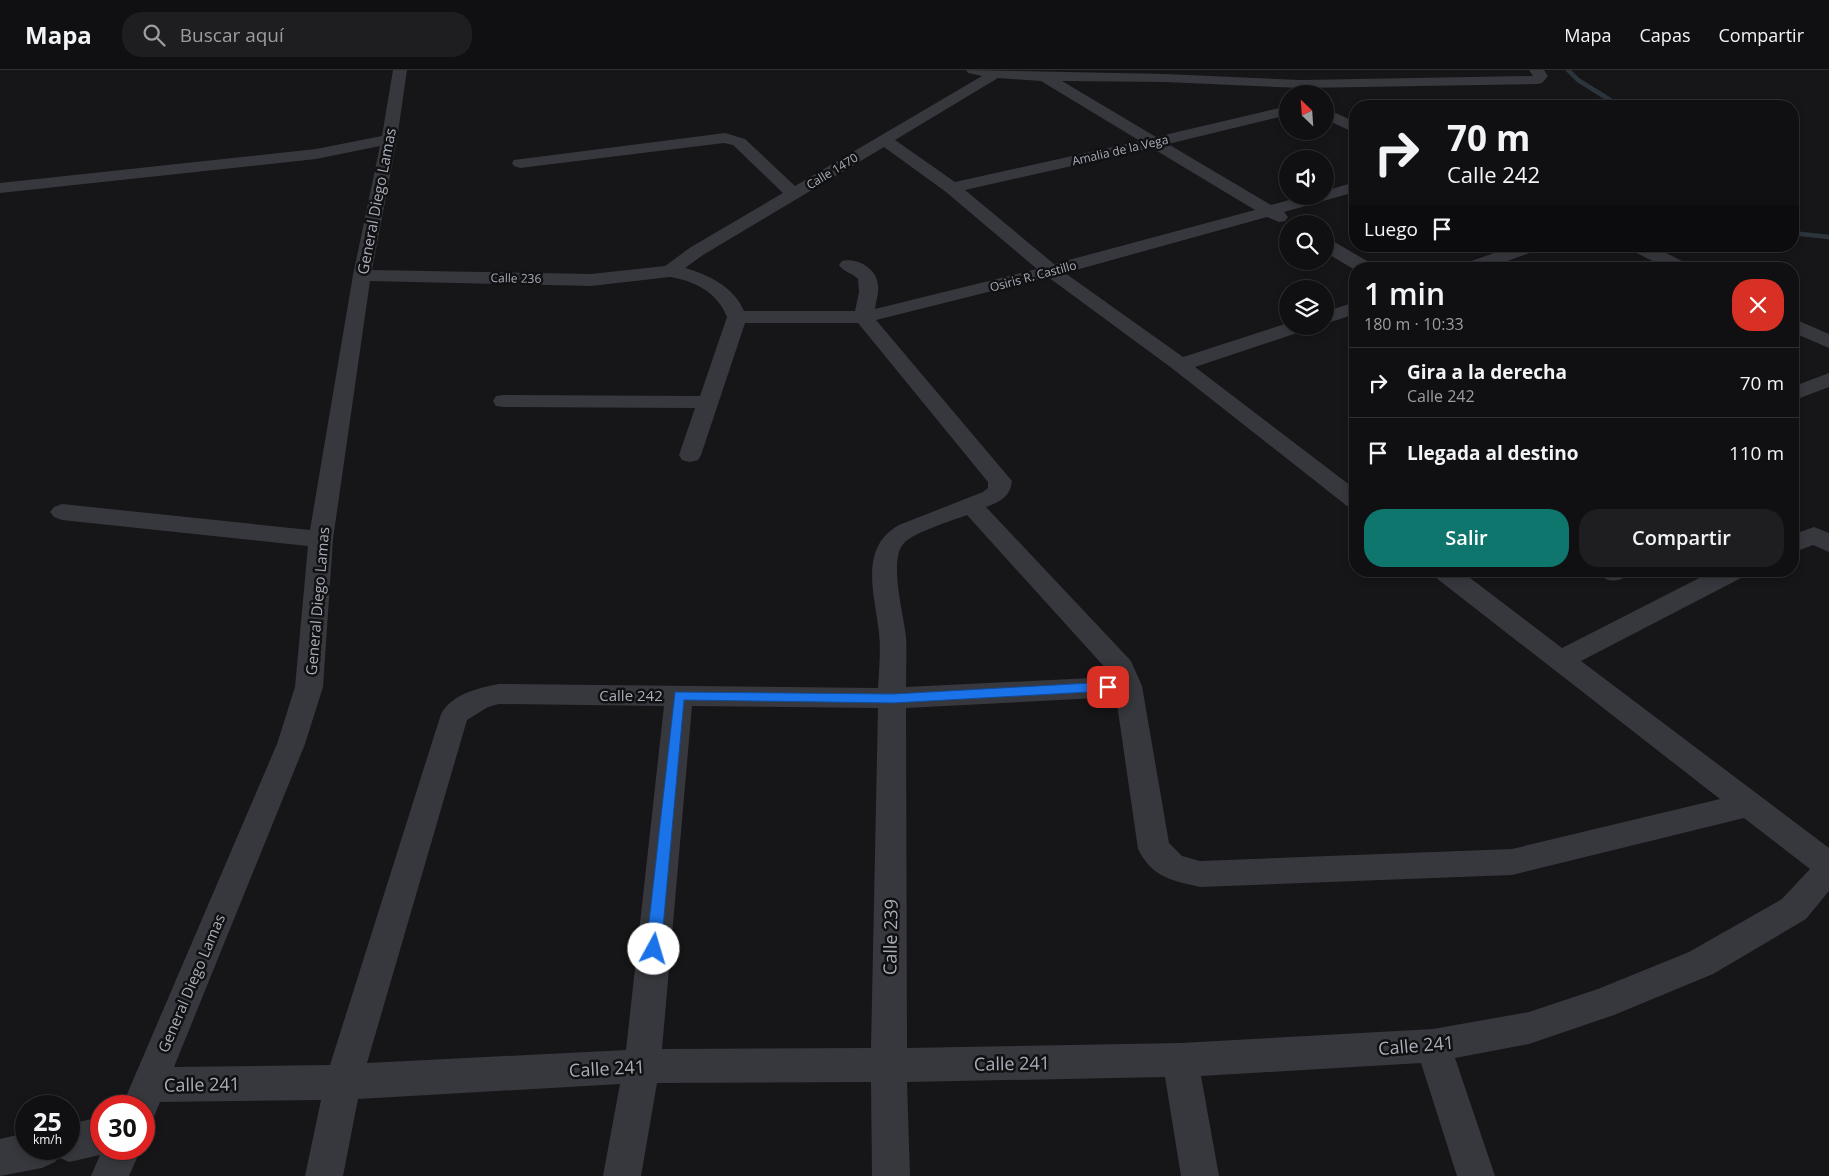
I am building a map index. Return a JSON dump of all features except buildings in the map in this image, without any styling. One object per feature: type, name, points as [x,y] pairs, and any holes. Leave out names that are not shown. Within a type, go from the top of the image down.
[{"type":"street","name":"General Diego Lamas","points":[[144,1095],[291,744],[309,687],[322,539],[362,275],[390,139],[400,70]]},
{"type":"street","points":[[973,70],[995,74],[1046,78],[1165,78],[1278,83],[1323,77],[1537,80],[1541,76],[1536,70]]},
{"type":"street","name":"Calle 1470","points":[[670,271],[697,251],[995,74]]},
{"type":"street","points":[[1046,78],[1279,217]]},
{"type":"street","name":"Amalia de la Vega","points":[[952,188],[1279,112]]},
{"type":"street","points":[[1334,118],[1349,125]]},
{"type":"street","points":[[520,163],[725,138],[739,142],[794,194]]},
{"type":"street","points":[[0,188],[316,154],[390,139]]},
{"type":"street","points":[[885,140],[952,188],[1051,271],[1180,365],[1349,496]]},
{"type":"street","name":"Osiris R. Castillo","points":[[1334,194],[1349,190]]},
{"type":"street","name":"Osiris R. Castillo","points":[[737,317],[863,317],[911,307],[1051,271],[1294,205]]},
{"type":"street","points":[[1334,249],[1355,262]]},
{"type":"street","points":[[1487,262],[1515,252]]},
{"type":"street","points":[[1649,252],[1669,262]]},
{"type":"street","points":[[848,265],[868,275],[869,282],[863,317]]},
{"type":"street","points":[[670,271],[683,272],[715,288],[729,300],[735,308],[737,317],[690,455]]},
{"type":"street","name":"Calle 236","points":[[362,275],[591,280],[670,271]]},
{"type":"street","name":"Calle 239","points":[[863,317],[1000,481],[999,490],[991,497],[893,538],[887,552],[884,576],[893,646],[888,1065],[891,1176]]},
{"type":"street","points":[[1799,327],[1829,342]]},
{"type":"street","points":[[1180,365],[1279,333]]},
{"type":"street","points":[[1799,392],[1829,379]]},
{"type":"street","points":[[504,400],[707,402]]},
{"type":"street","points":[[971,505],[1121,668],[1128,686],[1154,849],[1172,867],[1200,874],[1512,862],[1748,805]]},
{"type":"street","points":[[62,512],[322,539]]},
{"type":"street","points":[[1799,542],[1814,535],[1829,544]]},
{"type":"street","points":[[1452,577],[1829,867]]},
{"type":"street","points":[[1559,661],[1721,577]]},
{"type":"street","name":"Calle 242","points":[[343,1082],[456,714],[480,698],[499,694],[893,698],[1128,686]]},
{"type":"street","points":[[622,1176],[642,1066],[679,696]]},
{"type":"street","name":"Calle 241","points":[[144,1095],[642,1066],[888,1065],[1180,1060],[1433,1046],[1529,1028],[1602,1004],[1701,963],[1794,909],[1829,867]]},
{"type":"street","points":[[1433,1046],[1476,1176]]},
{"type":"street","points":[[1180,1060],[1200,1176]]},
{"type":"street","points":[[324,1176],[343,1082]]},
{"type":"street","points":[[0,1158],[15,1155]]},
{"type":"street","points":[[110,1176],[117,1160]]},
{"type":"waterway","points":[[1568,70],[1578,80],[1610,100]]},
{"type":"waterway","points":[[1799,234],[1829,237]]},
{"type":"route","points":[[654,949],[679,696],[893,698],[1108,687]]}]
